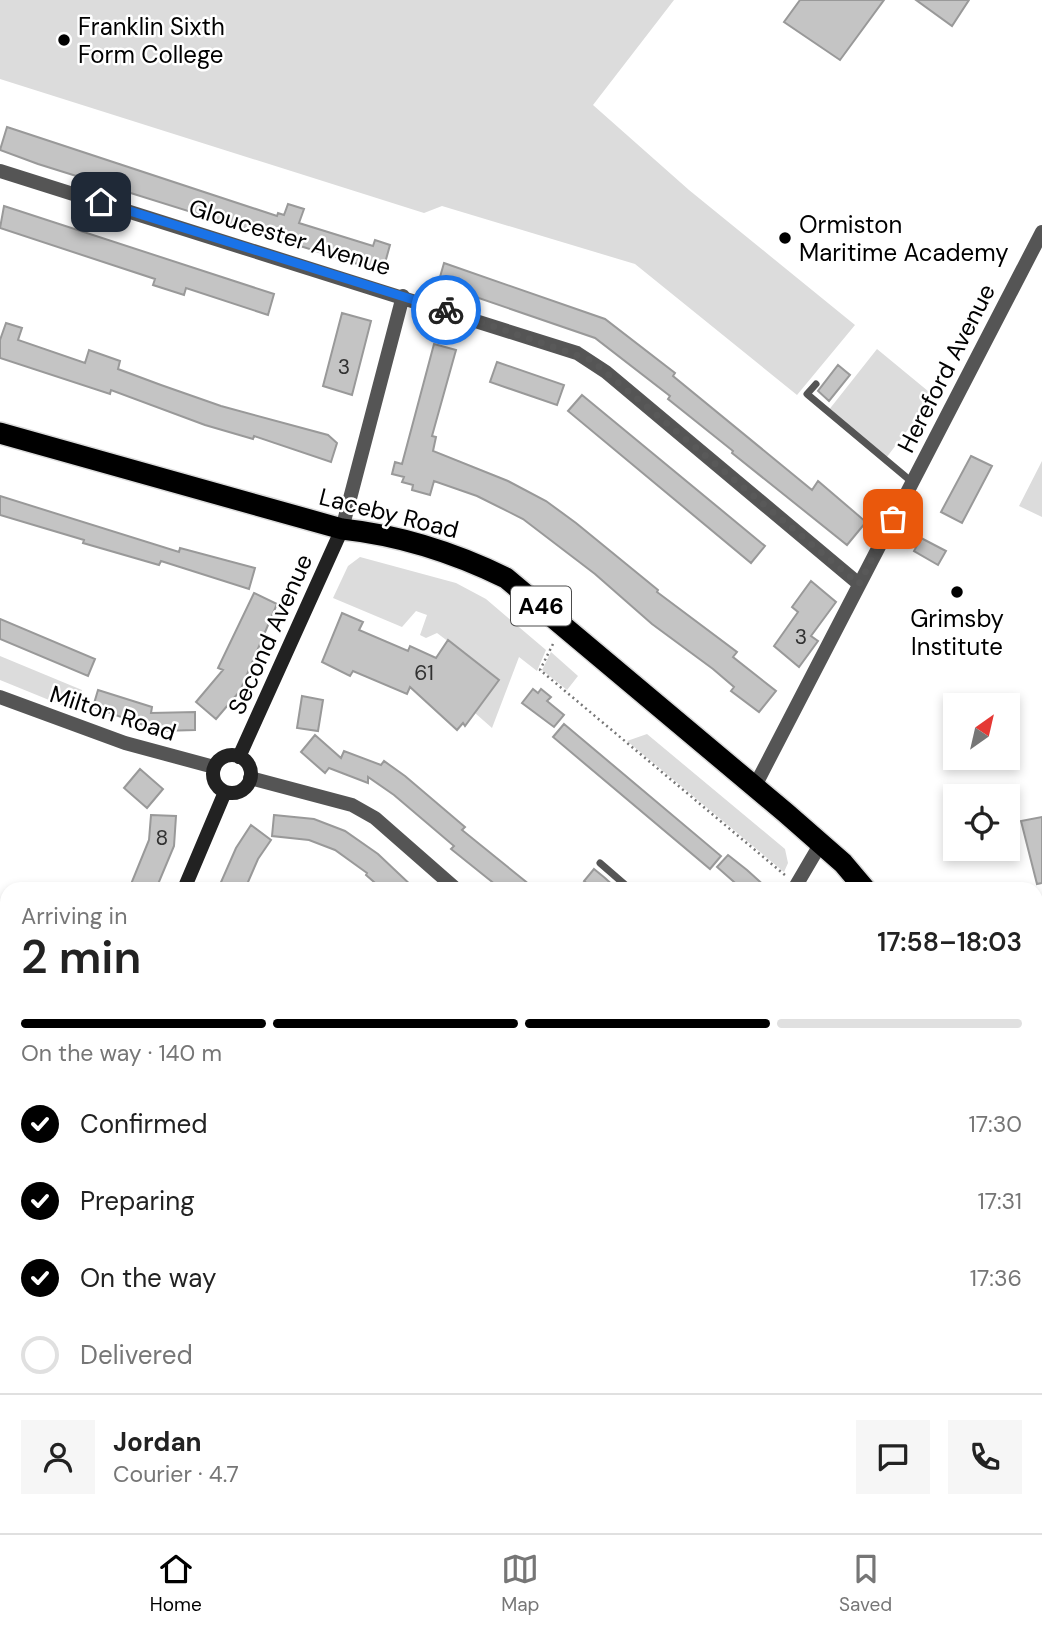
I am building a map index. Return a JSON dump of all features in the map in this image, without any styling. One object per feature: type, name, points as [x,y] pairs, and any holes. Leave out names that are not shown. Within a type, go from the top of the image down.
[{"type":"highway","name":"Laceby Road","points":[[0,433],[342,529],[375,532],[469,560],[506,578],[755,786],[821,843],[858,882]]},
{"type":"street","name":"Gloucester Avenue","points":[[0,171],[403,296],[591,360],[859,584]]},
{"type":"street","name":"Hereford Avenue","points":[[755,786],[1042,232]]},
{"type":"street","points":[[342,529],[403,296]]},
{"type":"street","name":"Second Avenue","points":[[239,757],[342,529]]},
{"type":"street","name":"Milton Road","points":[[0,697],[125,743],[214,767]]},
{"type":"street","points":[[224,757],[239,757],[248,765],[250,778],[242,790],[225,792],[214,783],[214,767],[224,757]]},
{"type":"street","points":[[250,778],[352,805],[375,818],[448,882]]},
{"type":"street","points":[[187,882],[225,792]]},
{"type":"street","points":[[798,882],[821,843]]},
{"type":"lane","points":[[816,384],[807,394],[912,482]]},
{"type":"lane","points":[[600,863],[622,882]]},
{"type":"path","points":[[563,625],[540,670],[789,882]]},
{"type":"shaded area","points":[[0,0],[674,0],[593,105],[689,190],[855,325],[797,395],[635,264],[442,206],[424,213],[0,79]]},
{"type":"shaded area","points":[[877,349],[934,396],[886,458],[828,411]]},
{"type":"shaded area","points":[[1042,461],[1042,517],[1019,506]]},
{"type":"shaded area","points":[[360,557],[456,583],[486,599],[546,650],[537,671],[519,657],[492,728],[475,713],[499,680],[437,633],[426,638],[420,635],[427,615],[416,611],[402,627],[333,598],[348,566]]},
{"type":"shaded area","points":[[551,652],[578,676],[567,690],[542,670]]},
{"type":"shaded area","points":[[0,656],[82,690],[76,711],[0,680]]},
{"type":"shaded area","points":[[647,734],[785,849],[788,863],[784,872],[627,741]]},
{"type":"building","points":[[800,0],[884,0],[840,60],[784,22]]},
{"type":"building","points":[[916,0],[969,0],[952,26]]},
{"type":"building","points":[[7,127],[277,216],[278,213],[284,215],[288,204],[304,209],[299,223],[373,246],[375,240],[390,245],[385,263],[380,271],[38,164],[0,150]]},
{"type":"building","points":[[4,206],[274,294],[268,315],[186,288],[184,295],[153,285],[155,279],[0,228]]},
{"type":"building","points":[[444,263],[605,319],[675,373],[673,376],[812,490],[818,481],[866,522],[847,545],[732,453],[733,451],[668,399],[670,396],[595,338],[438,284]]},
{"type":"building","points":[[342,313],[371,321],[352,395],[323,386]]},
{"type":"building","points":[[6,323],[22,328],[18,340],[85,363],[89,350],[120,361],[118,369],[161,385],[221,406],[328,435],[337,443],[331,462],[254,436],[253,439],[205,425],[111,390],[110,394],[0,358],[0,340]]},
{"type":"building","points":[[434,344],[456,350],[432,436],[436,437],[433,451],[508,481],[546,501],[576,523],[658,590],[657,592],[737,652],[733,657],[776,691],[759,712],[731,691],[734,687],[713,669],[652,624],[595,574],[523,519],[477,496],[434,481],[430,495],[412,490],[413,485],[402,482],[404,477],[392,474],[395,462],[402,464]]},
{"type":"building","points":[[497,362],[564,385],[557,405],[490,382]]},
{"type":"building","points":[[838,365],[850,375],[829,401],[818,391]]},
{"type":"building","points":[[582,395],[765,546],[751,563],[568,411]]},
{"type":"building","points":[[971,456],[992,466],[962,523],[941,512]]},
{"type":"building","points":[[0,496],[179,552],[180,548],[255,568],[249,589],[161,561],[159,565],[83,543],[84,540],[0,515]]},
{"type":"building","points":[[921,538],[946,551],[938,565],[914,551]]},
{"type":"building","points":[[811,581],[836,602],[811,636],[818,641],[799,667],[774,646],[798,612],[792,607]]},
{"type":"building","points":[[254,593],[277,604],[240,691],[216,719],[196,702],[223,670],[218,668]]},
{"type":"building","points":[[342,613],[363,622],[359,630],[408,651],[410,646],[436,658],[448,640],[499,680],[465,726],[463,723],[457,730],[410,687],[407,694],[353,671],[350,676],[322,662]]},
{"type":"building","points":[[0,619],[95,659],[88,676],[0,639]]},
{"type":"building","points":[[533,689],[538,693],[541,689],[551,697],[547,701],[564,715],[554,727],[522,703]]},
{"type":"building","points":[[98,690],[152,707],[151,713],[195,712],[195,730],[160,731],[93,707]]},
{"type":"building","points":[[302,696],[323,700],[318,731],[297,728]]},
{"type":"building","points":[[564,724],[721,856],[710,869],[553,737]]},
{"type":"building","points":[[315,735],[341,758],[344,751],[381,765],[384,761],[465,827],[462,830],[526,882],[492,882],[451,849],[454,846],[394,795],[368,777],[368,783],[329,768],[325,773],[301,752]]},
{"type":"building","points":[[140,769],[163,789],[147,808],[124,788]]},
{"type":"building","points":[[151,815],[176,816],[174,846],[159,882],[132,882],[149,840]]},
{"type":"building","points":[[274,815],[314,819],[345,831],[378,854],[408,882],[374,882],[367,873],[335,850],[309,840],[272,836]]},
{"type":"building","points":[[1042,817],[1042,882],[1036,882],[1021,821]]},
{"type":"building","points":[[251,825],[271,840],[258,859],[248,882],[221,882],[236,848]]},
{"type":"building","points":[[728,855],[760,882],[734,882],[717,867]]},
{"type":"building","points":[[594,869],[609,882],[585,882]]},
{"type":"way so far","points":[[446,310],[591,360],[859,584],[893,519]]},
{"type":"place","name":"Franklin Sixth Form College","points":[[64,40]]},
{"type":"place","name":"Ormiston Maritime Academy","points":[[785,238]]},
{"type":"place","name":"Grimsby Institute","points":[[957,592]]},
{"type":"route","points":[[101,202],[446,310]]}]
